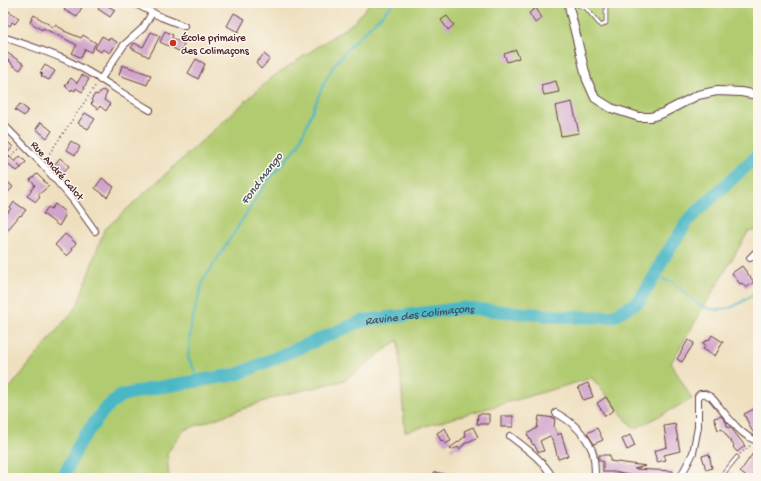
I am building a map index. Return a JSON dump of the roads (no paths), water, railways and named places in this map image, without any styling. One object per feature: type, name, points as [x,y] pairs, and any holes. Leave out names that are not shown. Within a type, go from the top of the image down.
[{"type":"main road","points":[[570,3],[570,12],[587,80],[595,98],[611,108],[639,117],[651,117],[663,113],[698,94],[717,91],[741,92],[758,95]]},
{"type":"street","points":[[134,3],[152,13],[184,26]]},
{"type":"street","points":[[100,80],[124,45],[143,28],[152,13]]},
{"type":"street","points":[[3,37],[39,49],[67,61],[150,110]]},
{"type":"street","name":"Rue André Calot","points":[[3,124],[42,164],[73,200],[95,231]]},
{"type":"street","points":[[750,258],[758,251]]},
{"type":"street","points":[[680,478],[693,453],[698,427],[698,396],[700,394],[705,394],[711,397],[744,434],[758,441]]},
{"type":"street","points":[[556,413],[566,418],[585,438],[592,451],[595,467],[595,478]]},
{"type":"street","points":[[510,436],[538,458],[548,468],[553,478]]},
{"type":"street","points":[[437,476],[446,478]]},
{"type":"lane","points":[[570,3],[586,8],[602,26],[606,23],[606,3]]},
{"type":"lane","points":[[720,478],[737,457]]},
{"type":"waterway","name":"Fond Mango","points":[[200,381],[188,358],[191,324],[203,281],[266,183],[298,146],[324,83],[335,64],[352,44],[394,3]]},
{"type":"waterway","name":"Ravine des Colimaçons","points":[[63,478],[80,442],[104,410],[120,396],[149,389],[238,374],[362,321],[463,308],[569,317],[611,317],[638,302],[654,277],[663,259],[689,219],[758,155]]},
{"type":"waterway","points":[[654,277],[672,282],[691,299],[709,309],[726,309],[734,306],[758,291]]},
{"type":"place","name":"École primaire des Colimaçons","points":[[173,43]]}]
